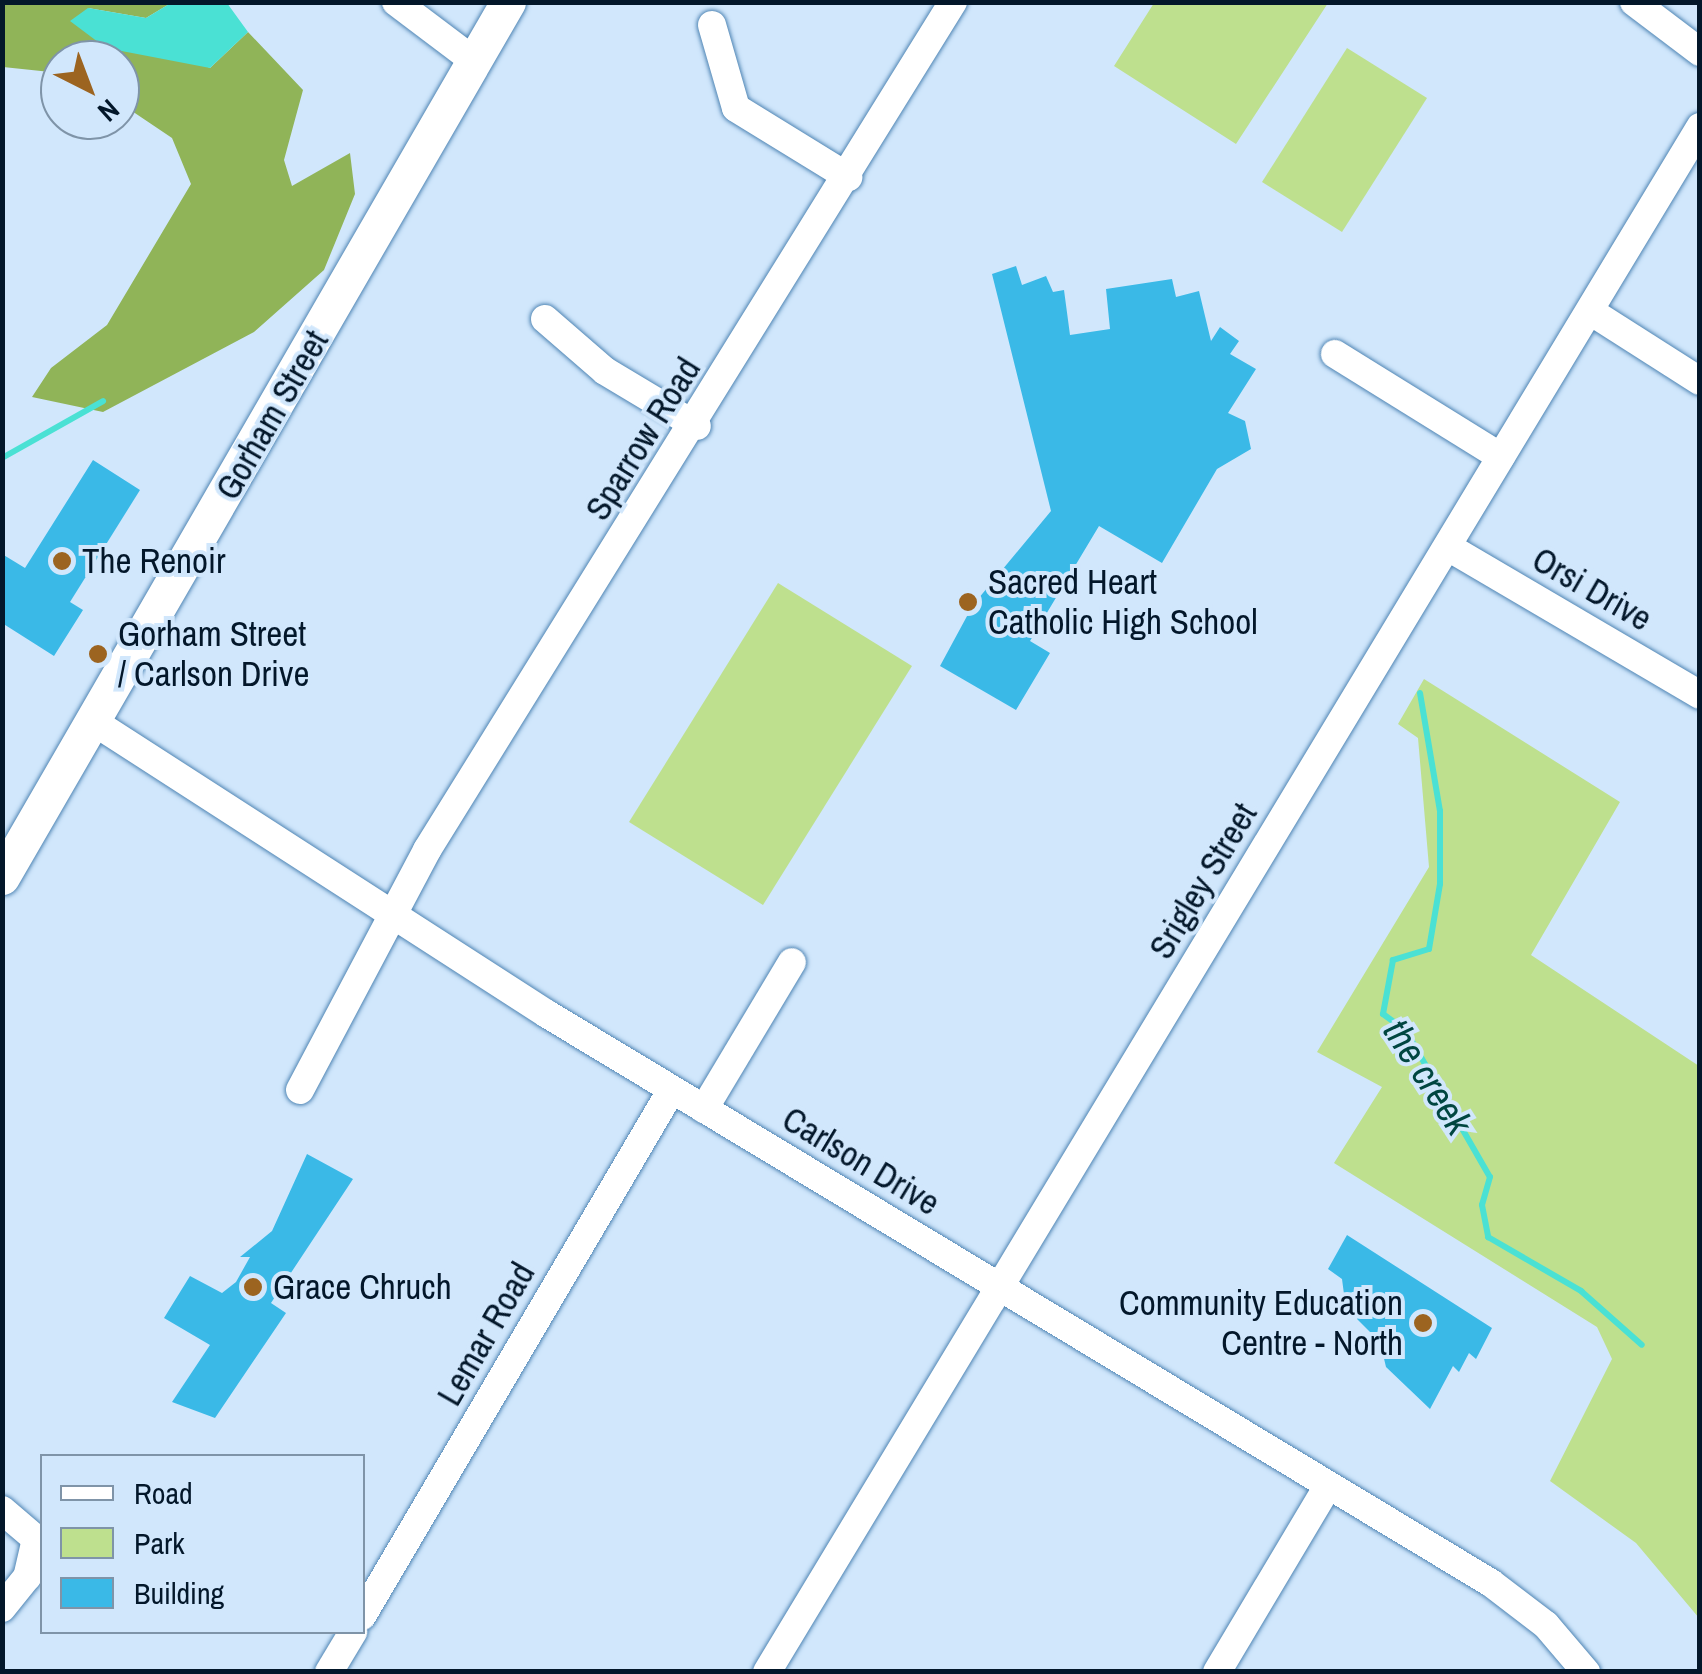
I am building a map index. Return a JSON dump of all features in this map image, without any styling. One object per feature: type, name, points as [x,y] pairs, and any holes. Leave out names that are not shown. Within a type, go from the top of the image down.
[{"type":"main road","name":"Gorham Street","points":[[2,878],[508,2]]},
{"type":"street","points":[[396,2],[473,60]]},
{"type":"street","name":"Sparrow Road","points":[[300,1090],[392,913],[697,426],[954,2]]},
{"type":"street","points":[[1634,2],[1700,52]]},
{"type":"street","points":[[712,25],[736,108],[848,177]]},
{"type":"street","name":"Srigley Street","points":[[767,1672],[1700,126]]},
{"type":"street","points":[[1590,311],[1700,381]]},
{"type":"street","points":[[545,318],[605,371],[697,426]]},
{"type":"street","points":[[1335,354],[1501,457]]},
{"type":"street","name":"Orsi Drive","points":[[1448,547],[1700,695]]},
{"type":"street","name":"Carlson Drive","points":[[91,720],[704,1109],[1492,1583],[1586,1672]]},
{"type":"street","points":[[704,1109],[792,962]]},
{"type":"street","name":"Lemar Road","points":[[365,1611],[672,1089]]},
{"type":"street","points":[[1217,1672],[1328,1486]]},
{"type":"street","points":[[2,1510],[36,1539],[27,1576],[2,1608]]},
{"type":"street","points":[[329,1672],[352,1634]]},
{"type":"green space","points":[[1154,2],[1328,3],[1236,144],[1114,66]]},
{"type":"green space","points":[[1347,48],[1427,98],[1342,232],[1262,182]]},
{"type":"green space","points":[[778,583],[912,666],[763,905],[629,822]]},
{"type":"green space","points":[[1424,679],[1620,802],[1531,955],[1699,1066],[1699,1618],[1636,1543],[1550,1481],[1612,1359],[1597,1327],[1334,1163],[1382,1087],[1317,1052],[1429,867],[1418,738],[1398,724]]},
{"type":"shaded area","points":[[3,3],[171,3],[146,18],[88,8],[210,68],[248,32],[303,90],[284,160],[292,186],[350,153],[355,194],[324,270],[254,332],[103,412],[32,397],[51,368],[107,325],[191,184],[172,138],[140,116],[140,40],[40,40],[40,71],[3,67]]},
{"type":"shaded area","points":[[171,3],[227,3],[248,32],[210,68],[140,55],[140,40],[95,40],[70,21],[88,8],[146,18]]},
{"type":"building","points":[[1016,266],[1022,285],[1046,276],[1053,292],[1064,290],[1070,335],[1110,329],[1106,289],[1172,279],[1176,297],[1199,291],[1211,341],[1220,327],[1239,341],[1230,354],[1256,369],[1228,413],[1245,421],[1251,449],[1217,469],[1162,563],[1099,526],[1030,641],[1050,653],[1016,710],[940,666],[973,605],[1051,511],[992,274]]},
{"type":"building","name":"The Renoir","points":[[93,460],[140,490],[70,602],[83,610],[54,656],[2,623],[2,554],[25,568]]},
{"type":"building","name":"Grace Chruch","points":[[307,1154],[353,1179],[271,1303],[286,1313],[215,1418],[172,1402],[210,1345],[164,1318],[190,1276],[222,1293],[236,1282],[250,1257],[240,1257],[272,1231]]},
{"type":"building","name":"Community Education Centre - North","points":[[1347,1235],[1492,1328],[1476,1359],[1469,1353],[1459,1372],[1453,1366],[1430,1409],[1386,1367],[1380,1342],[1357,1319],[1362,1311],[1345,1302],[1342,1279],[1328,1269]]},
{"type":"waterway","points":[[2,458],[103,401]]},
{"type":"waterway","name":"the creek","points":[[1420,693],[1440,811],[1440,884],[1429,949],[1393,960],[1383,1014],[1406,1031],[1490,1177],[1482,1205],[1488,1237],[1581,1291],[1642,1345]]},
{"type":"place","name":"The Renoir","points":[[62,561]]},
{"type":"place","name":"Sacred Heart Catholic High School","points":[[968,602]]},
{"type":"place","name":"Gorham Street / Carlson Drive","points":[[98,654]]},
{"type":"place","name":"Grace Chruch","points":[[253,1287]]},
{"type":"place","name":"Community Education Centre - North","points":[[1423,1323]]}]
